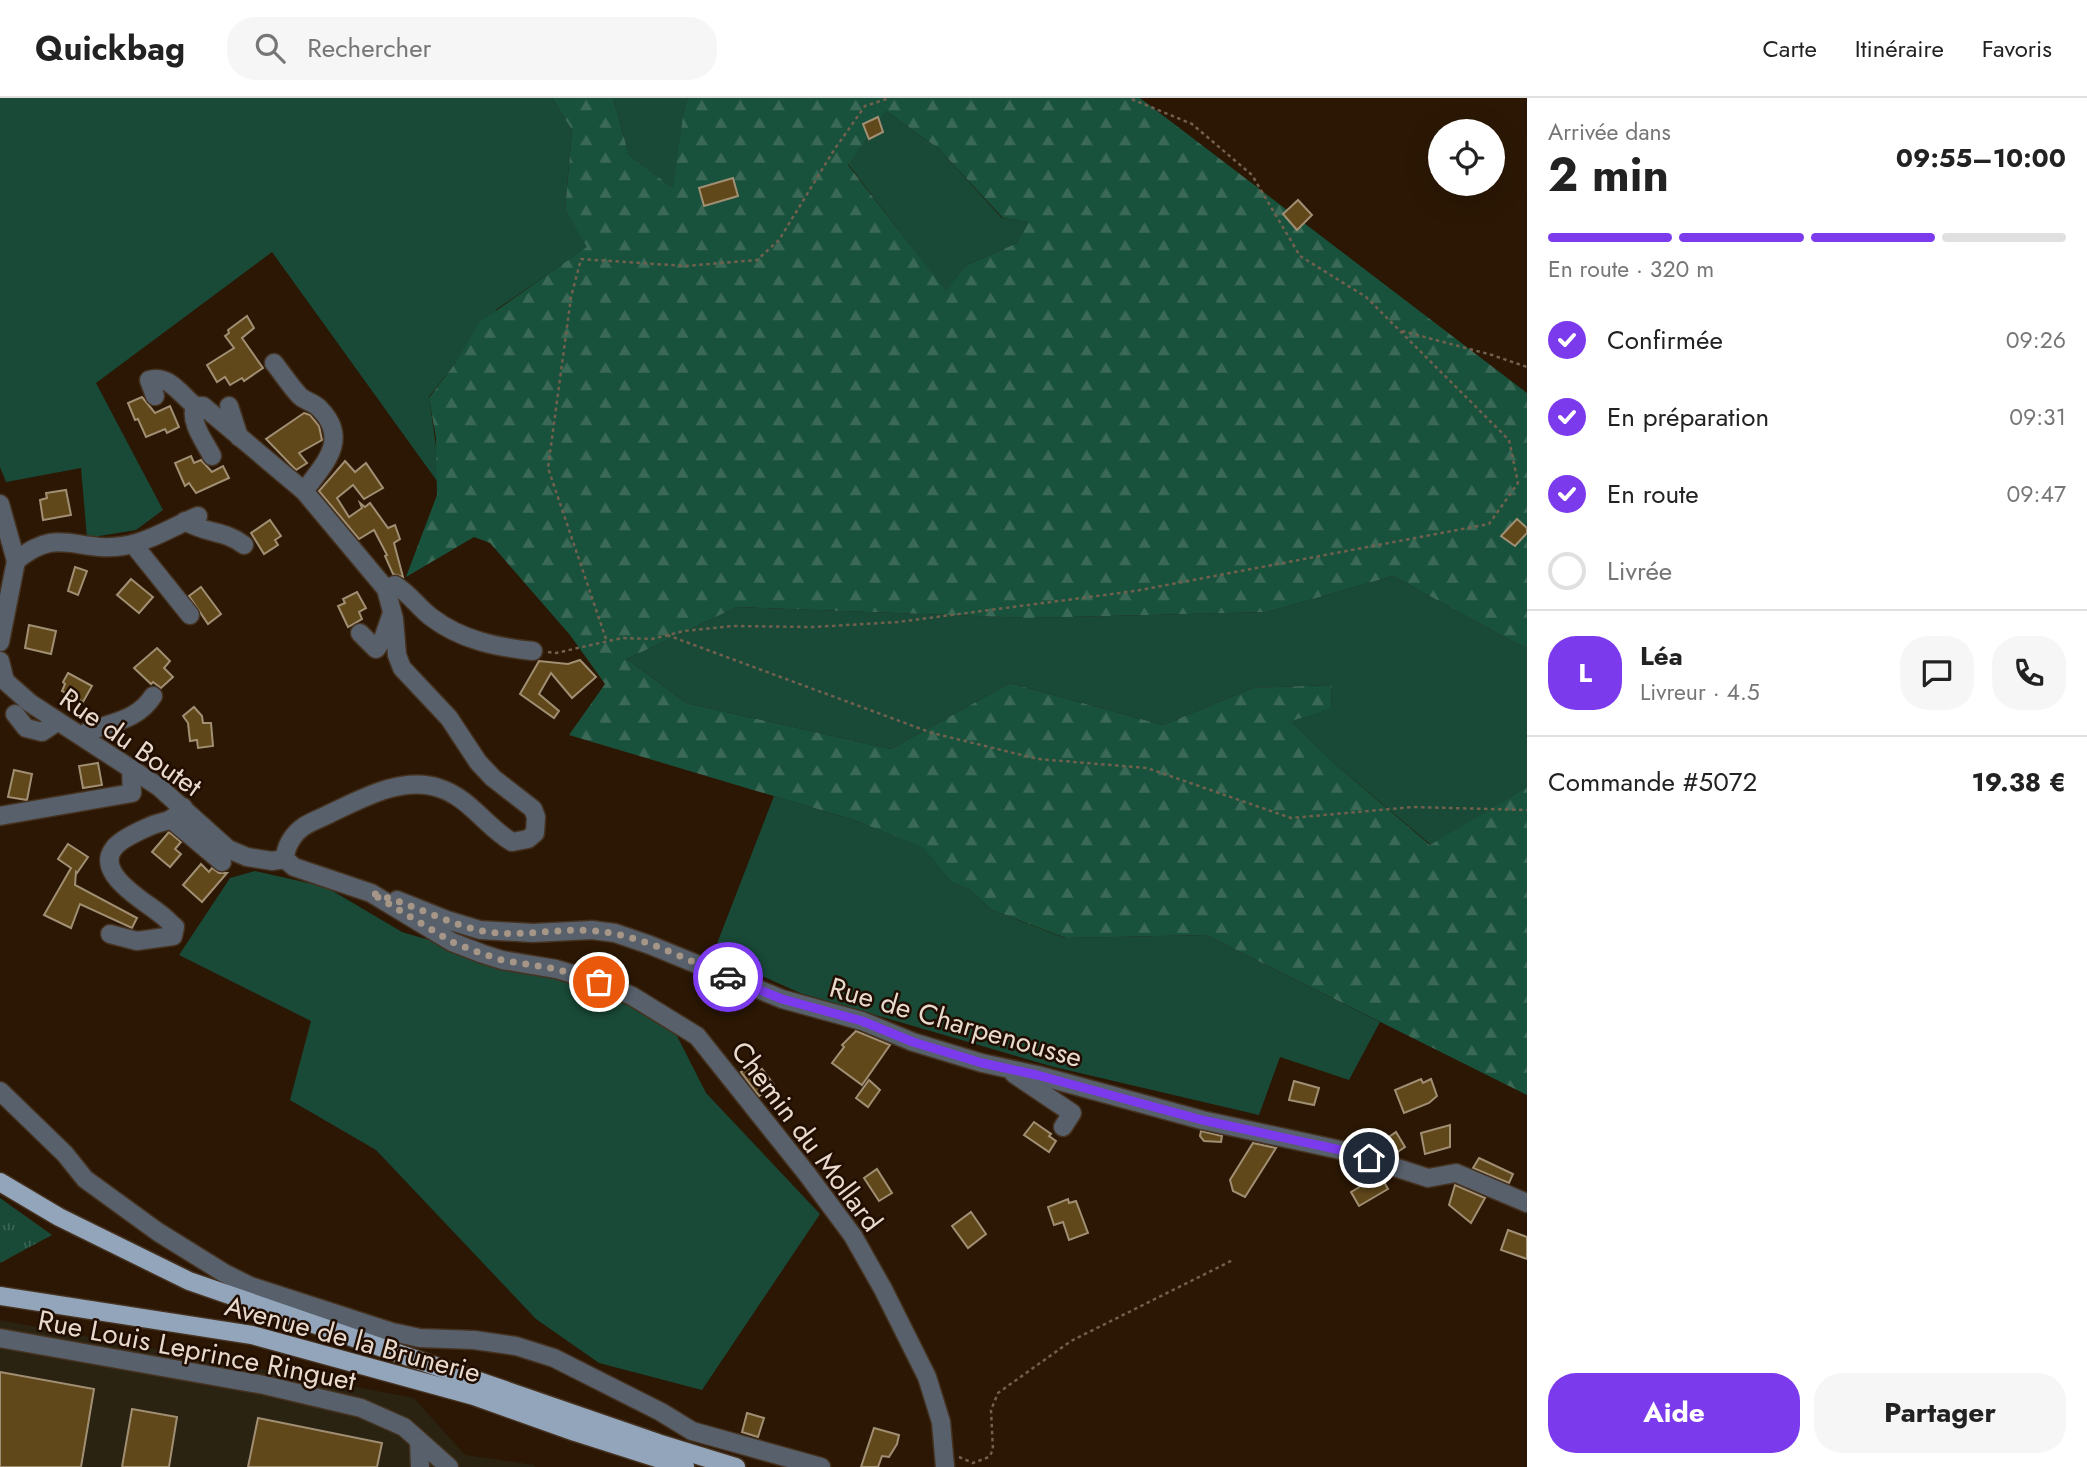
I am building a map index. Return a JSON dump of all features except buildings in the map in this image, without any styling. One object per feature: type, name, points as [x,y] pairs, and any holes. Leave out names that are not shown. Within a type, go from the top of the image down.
[{"type":"main road","points":[[0,1182],[58,1217],[189,1281],[658,1443],[736,1467]]},
{"type":"main road","name":"Avenue de la Brunerie","points":[[0,1296],[252,1335],[474,1396],[685,1467]]},
{"type":"main road","points":[[239,1300],[343,1349],[474,1396]]},
{"type":"street","points":[[274,363],[299,396],[318,406],[328,418],[335,437],[334,445],[323,465],[304,491]]},
{"type":"street","points":[[155,396],[149,380],[158,377],[168,380],[195,414],[212,457]]},
{"type":"street","points":[[195,414],[203,406],[304,491],[386,589],[392,612],[397,655],[402,668],[449,718],[478,762],[493,778],[533,809],[536,817],[535,833],[528,839],[512,842],[455,794],[422,784],[404,786],[362,798],[303,827],[288,846],[285,859]]},
{"type":"street","points":[[229,406],[239,437]]},
{"type":"street","points":[[0,504],[16,561],[0,642]]},
{"type":"street","points":[[16,561],[44,542],[62,541],[106,548],[133,544],[191,519],[195,528],[232,536],[244,545]]},
{"type":"street","points":[[133,544],[190,615]]},
{"type":"street","points":[[386,589],[395,585],[431,617],[468,637],[492,646],[533,651]]},
{"type":"street","points":[[360,632],[376,649],[383,639],[392,612]]},
{"type":"street","name":"Rue du Boutet","points":[[0,662],[5,681],[30,703],[159,787],[177,814],[228,849],[247,857],[272,861],[285,859]]},
{"type":"street","points":[[81,735],[97,726],[124,721],[148,705],[153,696]]},
{"type":"street","points":[[15,714],[26,728],[41,732],[57,722]]},
{"type":"street","points":[[0,816],[132,793],[131,769]]},
{"type":"street","points":[[110,934],[137,941],[173,936],[175,928],[159,913],[129,893],[110,866],[110,855],[115,846],[147,827],[177,814],[222,862]]},
{"type":"street","name":"Chemin du Mollard","points":[[285,859],[294,867],[371,893],[452,942],[502,960],[556,969],[599,982],[655,1008],[697,1036],[853,1236],[927,1377],[941,1422],[944,1459]]},
{"type":"street","name":"Rue de Charpenousse","points":[[371,893],[480,930],[533,933],[592,930],[615,933],[782,999],[862,1021],[913,1042],[1008,1070],[1037,1075],[1202,1120],[1345,1151],[1428,1178],[1455,1173],[1527,1203]]},
{"type":"street","points":[[1008,1070],[1072,1113],[1063,1127]]},
{"type":"street","points":[[0,1091],[65,1154],[85,1179],[158,1232],[250,1286],[392,1332],[420,1338],[474,1340],[516,1346],[542,1354],[649,1406],[692,1432],[821,1467]]},
{"type":"street","name":"Rue Louis Leprince Ringuet","points":[[0,1338],[264,1385],[360,1408],[404,1427],[449,1467]]},
{"type":"street","points":[[419,1441],[420,1467]]},
{"type":"path","points":[[606,640],[548,468],[571,297],[582,259],[684,266],[757,260],[779,240],[834,150],[865,106],[890,98]]},
{"type":"path","points":[[533,651],[556,653],[606,640],[652,639],[684,631],[733,626],[813,627],[898,622],[1135,591],[1489,524],[1518,483],[1509,440],[1367,297],[1300,256],[1252,175],[1192,124],[1129,98]]},
{"type":"path","points":[[1400,330],[1527,367]]},
{"type":"path","points":[[667,635],[932,733],[1038,758],[1147,768],[1291,818],[1413,807],[1527,810]]},
{"type":"path","points":[[944,1459],[973,1463],[989,1457],[993,1450],[991,1410],[998,1393],[1071,1341],[1233,1260]]},
{"type":"shaded area","points":[[0,1320],[414,1398],[465,1455],[535,1467],[0,1467]]},
{"type":"green space","points":[[0,98],[552,98],[572,130],[565,210],[588,247],[497,309],[429,397],[442,488],[272,252],[96,383],[163,510],[136,530],[87,538],[81,468],[6,482],[0,467]]},
{"type":"green space","points":[[552,98],[613,98],[629,155],[673,188],[684,108],[688,98],[1140,98],[1527,393],[1527,647],[1393,576],[1267,612],[1028,618],[737,607],[627,659],[686,703],[891,749],[1010,683],[1163,725],[1253,688],[1332,685],[1331,709],[1291,721],[1335,764],[1430,845],[1527,787],[1527,1095],[1206,935],[1066,938],[992,910],[970,890],[951,882],[924,848],[854,820],[569,735],[605,684],[570,635],[490,543],[474,537],[406,577],[437,495],[436,438],[429,398],[456,362],[480,322],[587,247],[565,210],[572,130]],"holes":[[[886,111],[939,149],[1003,218],[1029,222],[1017,243],[965,266],[946,291],[848,165]]]},
{"type":"green space","points":[[613,98],[688,98],[684,108],[674,189],[629,155]]},
{"type":"green space","points":[[886,111],[939,149],[1002,218],[1030,222],[1017,243],[965,266],[946,292],[848,164]]},
{"type":"green space","points":[[1393,576],[1527,647],[1527,787],[1431,845],[1335,764],[1290,720],[1331,709],[1332,685],[1253,688],[1163,725],[1010,683],[891,749],[686,703],[627,659],[737,607],[1028,618],[1267,612]]},
{"type":"green space","points":[[774,796],[854,820],[925,848],[951,882],[970,890],[992,910],[1065,938],[1206,935],[1380,1022],[1349,1080],[1280,1057],[1259,1115],[1054,1067],[800,993],[713,954]]},
{"type":"green space","points":[[255,871],[326,887],[402,932],[605,992],[674,1030],[706,1093],[820,1214],[702,1390],[599,1363],[536,1319],[376,1150],[290,1100],[311,1021],[179,955],[230,878]]},
{"type":"green space","points":[[0,1198],[52,1235],[0,1263]]},
{"type":"way so far","points":[[599,982],[556,969],[502,960],[452,942],[371,893],[480,930],[533,933],[592,930],[615,933],[728,977]]},
{"type":"route","points":[[728,977],[782,999],[862,1021],[913,1042],[982,1063],[1037,1075],[1202,1120],[1369,1158]]}]
